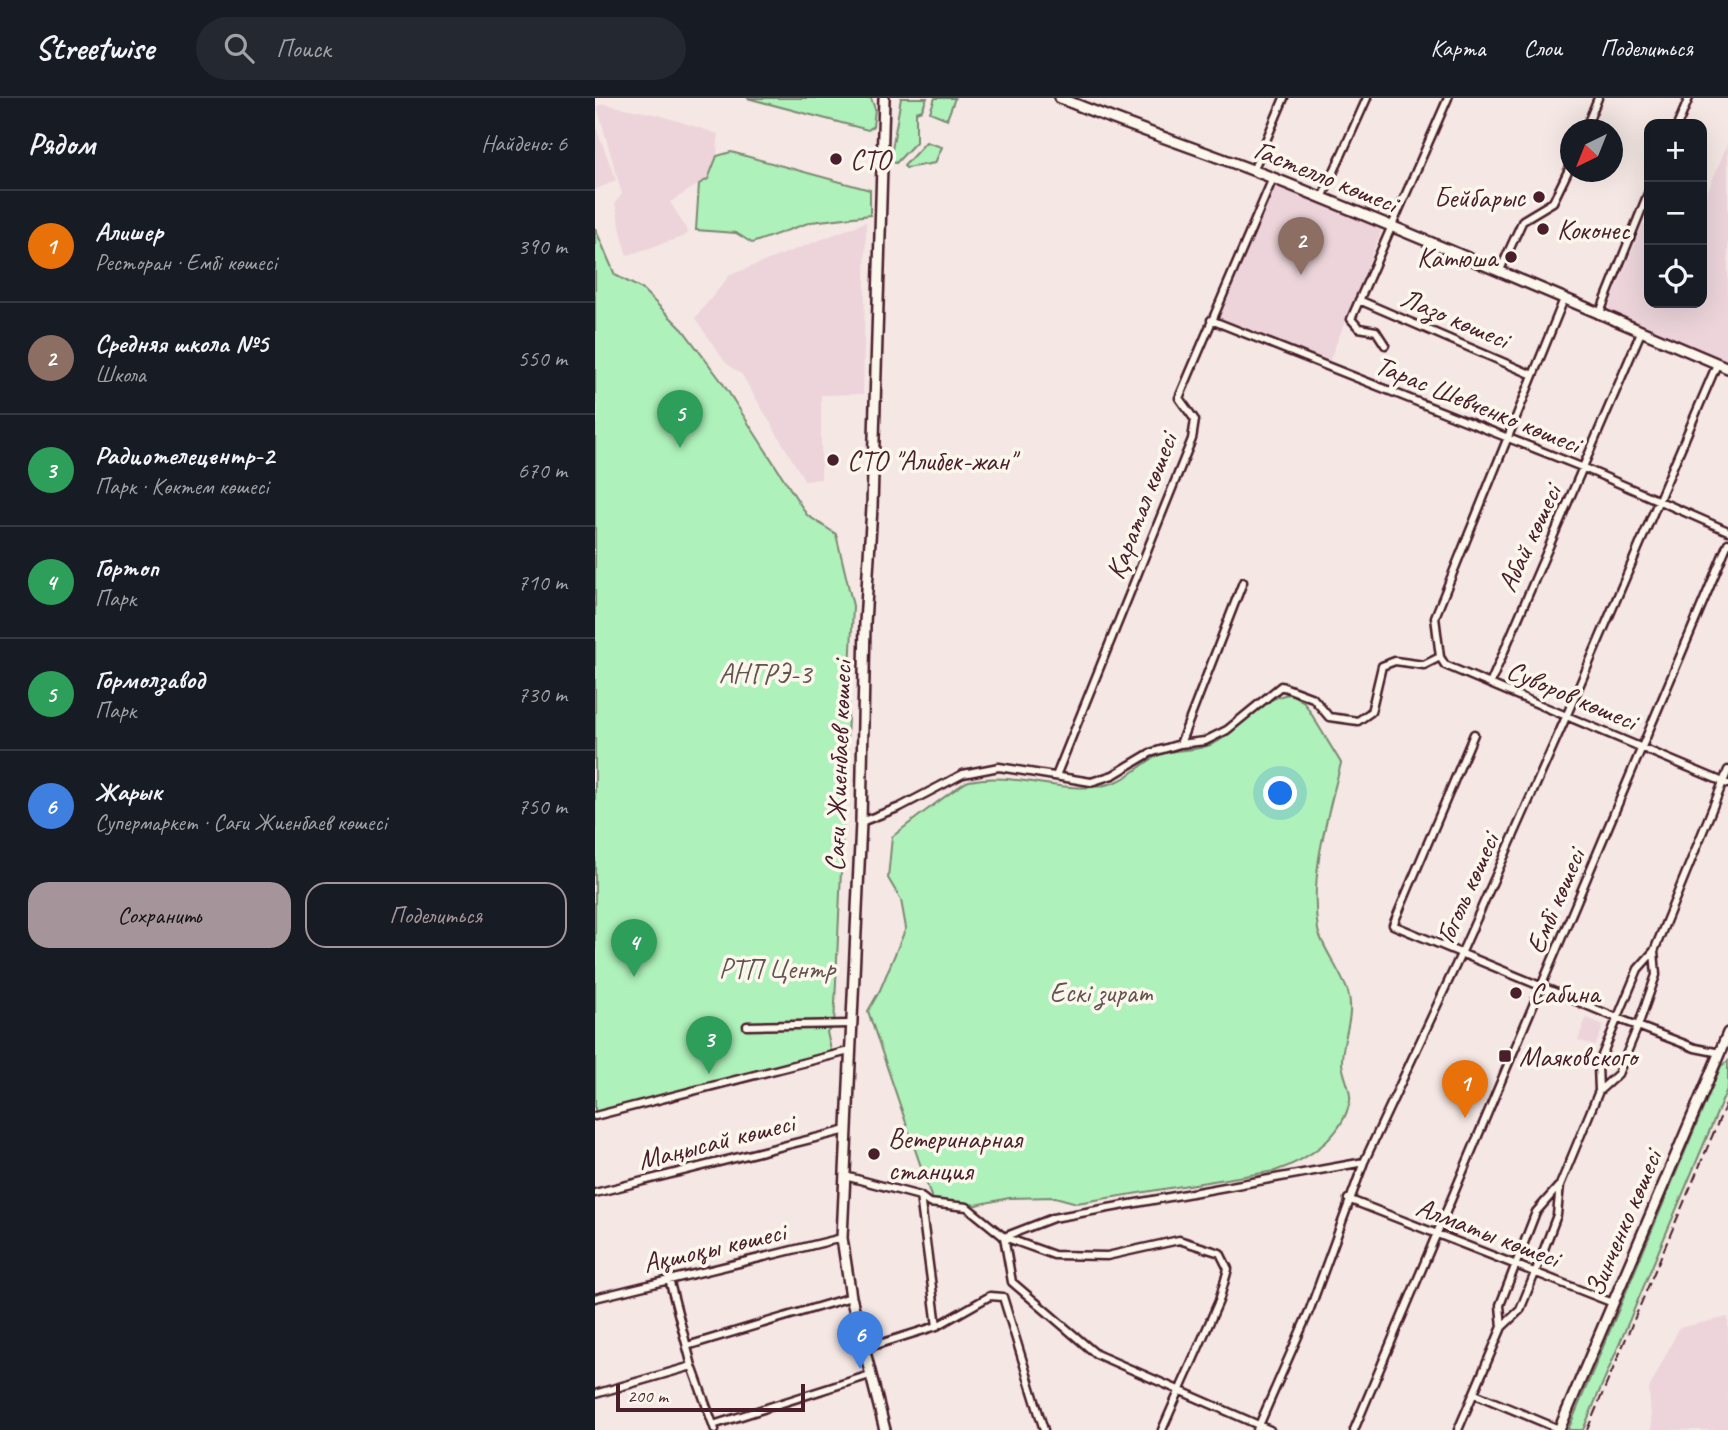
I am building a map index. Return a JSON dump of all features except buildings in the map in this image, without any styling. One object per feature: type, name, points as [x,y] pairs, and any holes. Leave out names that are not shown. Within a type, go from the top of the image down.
[{"type":"main road","name":"Сағи Жиенбаев көшесі","points":[[884,98],[873,507],[865,623],[861,822],[842,1238],[851,1297],[885,1430]]},
{"type":"main road","name":"Гастелло көшесі","points":[[1060,98],[1141,132],[1273,178],[1500,270],[1728,368]]},
{"type":"main road","name":"Зинченко көшесі","points":[[1559,1429],[1724,1053],[1728,1033]]},
{"type":"street","points":[[1253,170],[1284,98]]},
{"type":"street","points":[[1322,198],[1367,98]]},
{"type":"street","name":"Лазо көшесі","points":[[1385,345],[1376,331],[1359,328],[1351,319],[1448,98]]},
{"type":"street","points":[[1589,119],[1598,98]]},
{"type":"street","points":[[1680,119],[1689,98]]},
{"type":"street","name":"Қаратал көшесі","points":[[1056,776],[1192,439],[1195,420],[1179,398],[1273,178]]},
{"type":"street","points":[[1500,270],[1523,220],[1553,202],[1562,182]]},
{"type":"street","points":[[1599,314],[1644,203]]},
{"type":"street","points":[[861,822],[900,807],[963,774],[999,767],[1091,782],[1113,775],[1150,753],[1180,744],[1205,741],[1227,730],[1281,686],[1313,698],[1329,717],[1358,721],[1371,712],[1382,666],[1395,662],[1424,665],[1440,657],[1435,617],[1564,299]]},
{"type":"street","name":"Лазо көшесі","points":[[1359,300],[1533,374]]},
{"type":"street","name":"Тарас Шевченко көшесі","points":[[1211,320],[1584,468],[1728,531]]},
{"type":"street","name":"Абай көшесі","points":[[1490,684],[1523,601],[1584,468],[1641,332]]},
{"type":"street","name":"Гоголь көшесі","points":[[1258,1427],[1310,1309],[1348,1199],[1566,717],[1660,503],[1717,363]]},
{"type":"street","name":"Ембі көшесі","points":[[1354,1430],[1435,1234],[1644,748],[1728,543]]},
{"type":"street","points":[[1180,744],[1243,582]]},
{"type":"street","name":"Суворов көшесі","points":[[1440,657],[1445,664],[1490,684],[1725,783]]},
{"type":"street","points":[[1474,734],[1393,925],[1617,1018],[1695,1048],[1724,1053]]},
{"type":"street","points":[[1458,1430],[1502,1327],[1519,1312],[1535,1273],[1557,1215],[1560,1185],[1599,1091],[1598,1065],[1638,969],[1654,951],[1725,783],[1728,770]]},
{"type":"street","points":[[1599,1091],[1618,1074],[1638,1026],[1656,975],[1654,951]]},
{"type":"street","points":[[747,1026],[850,1024]]},
{"type":"street","points":[[595,1116],[849,1051]]},
{"type":"street","name":"Маңысай көшесі","points":[[595,1193],[847,1130]]},
{"type":"street","points":[[1004,1237],[1053,1218],[1284,1178],[1327,1166],[1364,1162]]},
{"type":"street","points":[[845,1176],[920,1196],[929,1203],[967,1207],[1004,1237],[1035,1251],[1054,1255],[1107,1255],[1179,1240],[1220,1253],[1227,1269],[1219,1301],[1162,1430]]},
{"type":"street","points":[[1502,1327],[1500,1305],[1536,1212],[1560,1185]]},
{"type":"street","points":[[920,1196],[937,1326]]},
{"type":"street","name":"Алматы көшесі","points":[[1348,1199],[1613,1303]]},
{"type":"street","points":[[1004,1237],[1012,1282],[1096,1354],[1270,1430]]},
{"type":"street","name":"Ақшоқы көшесі","points":[[595,1298],[842,1238]]},
{"type":"street","points":[[669,1279],[692,1366],[714,1427],[870,1375]]},
{"type":"street","points":[[1012,1282],[1003,1297],[1044,1430]]},
{"type":"street","points":[[863,1349],[937,1326],[990,1296],[1003,1297]]},
{"type":"street","points":[[687,1346],[851,1297]]},
{"type":"street","points":[[595,1394],[692,1366]]},
{"type":"street","points":[[1475,1394],[1559,1429]]},
{"type":"shaded area","points":[[604,104],[659,115],[718,134],[717,156],[707,179],[670,202],[688,232],[685,236],[628,255],[626,253],[615,203],[622,194],[597,106]]},
{"type":"shaded area","points":[[595,125],[616,180],[595,190]]},
{"type":"shaded area","points":[[1728,142],[1728,362],[1607,312],[1643,224],[1644,308],[1707,308],[1707,194]]},
{"type":"shaded area","points":[[1273,185],[1382,229],[1328,364],[1219,320]]},
{"type":"shaded area","points":[[866,222],[863,394],[821,395],[821,479],[805,481],[742,375],[725,362],[695,318],[730,275]]},
{"type":"shaded area","points":[[1586,1018],[1604,1025],[1595,1046],[1578,1040]]},
{"type":"shaded area","points":[[1728,1317],[1728,1430],[1652,1430],[1649,1389],[1679,1328]]},
{"type":"green space","points":[[747,98],[871,98],[875,109],[873,126],[868,130]]},
{"type":"green space","points":[[901,98],[927,98],[922,110],[916,112],[916,142],[896,163],[890,161]]},
{"type":"green space","points":[[935,98],[955,98],[947,119],[930,112]]},
{"type":"green space","points":[[926,142],[942,147],[935,163],[906,168],[904,166]]},
{"type":"green space","points":[[731,152],[870,190],[870,215],[811,222],[752,243],[736,233],[696,230],[699,184],[708,179],[717,156]]},
{"type":"green space","points":[[595,228],[615,275],[642,289],[683,330],[722,382],[807,515],[836,534],[853,606],[834,1026],[827,1032],[833,1059],[595,1119]]},
{"type":"green space","name":"Ескі зират","points":[[1291,694],[1304,702],[1341,763],[1321,845],[1316,888],[1318,930],[1350,1001],[1342,1060],[1350,1101],[1339,1126],[1331,1137],[1311,1154],[1275,1171],[1077,1203],[1055,1197],[1009,1198],[976,1205],[932,1199],[868,1011],[880,990],[906,928],[901,900],[888,878],[892,837],[969,781],[1006,779],[1080,787],[1116,782],[1161,754],[1217,742],[1270,701]]},
{"type":"green space","points":[[1728,1061],[1728,1087],[1583,1430],[1568,1430],[1721,1066]]},
{"type":"railway","points":[[1587,1430],[1728,1099]]},
{"type":"place","name":"СТО","points":[[836,159]]},
{"type":"place","name":"Бейбарыс","points":[[1539,197]]},
{"type":"place","name":"Коконес","points":[[1543,229]]},
{"type":"place","name":"Катюша","points":[[1511,257]]},
{"type":"place","name":"Средняя школа №5","points":[[1301,275]]},
{"type":"place","name":"Гормолзавод","points":[[680,448]]},
{"type":"place","name":"СТО \"Алибек-жан\"","points":[[833,460]]},
{"type":"place","name":"Гортоп","points":[[634,977]]},
{"type":"place","name":"Сабина","points":[[1516,993]]},
{"type":"place","name":"Маяковского","points":[[1505,1056]]},
{"type":"place","name":"Радиотелецентр-2","points":[[709,1074]]},
{"type":"place","name":"Алишер","points":[[1465,1118]]},
{"type":"place","name":"Ветеринарная станция","points":[[874,1154]]},
{"type":"place","name":"Жарык","points":[[860,1369]]},
{"type":"park label","name":"АНГРЭ-3","points":[[765,673]]},
{"type":"park label","name":"РТП Центр","points":[[777,968]]}]
